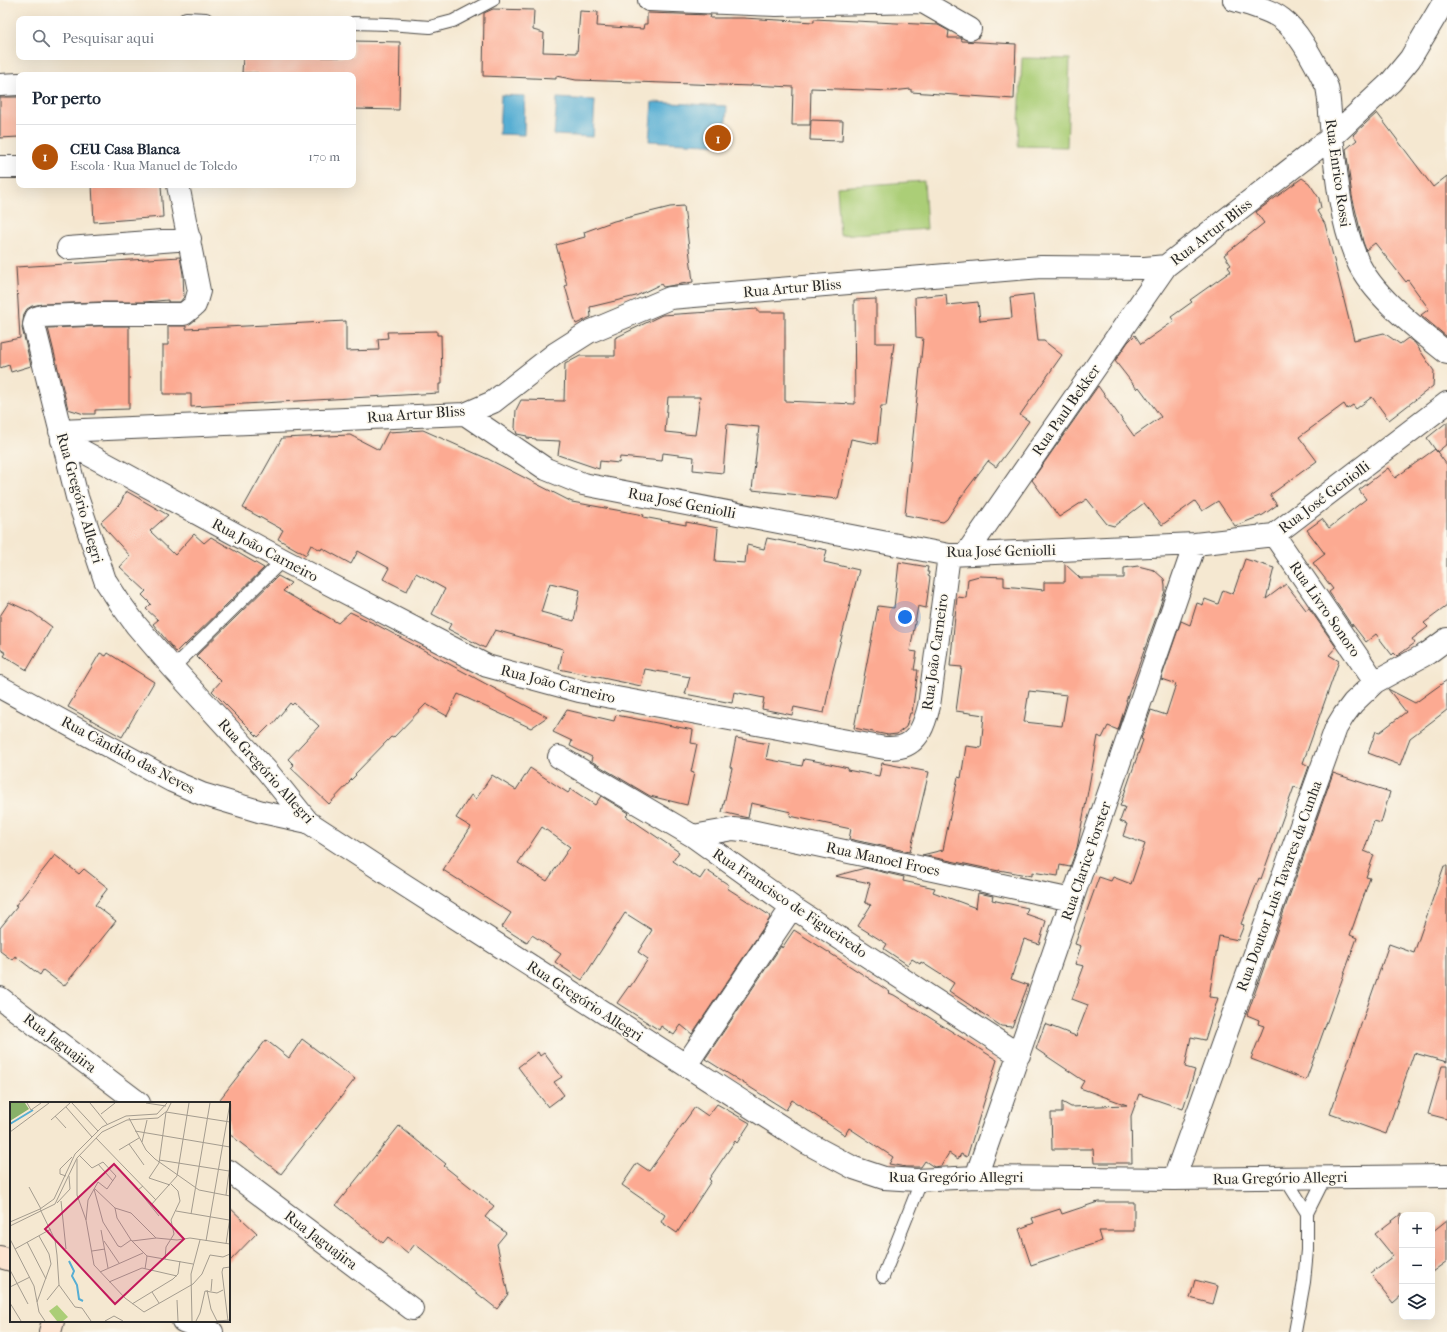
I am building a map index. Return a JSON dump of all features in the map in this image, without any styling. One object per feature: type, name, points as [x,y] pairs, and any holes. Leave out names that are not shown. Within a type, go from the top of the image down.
[{"type":"street","points":[[649,0],[777,2],[923,1],[970,29]]},
{"type":"street","name":"Rua Enrico Rossi","points":[[1234,0],[1253,6],[1282,19],[1302,40],[1327,86],[1332,137],[1346,230],[1357,261],[1370,282],[1387,301],[1414,327],[1447,352]]},
{"type":"street","name":"Rua Artur Bliss","points":[[61,435],[465,414],[493,402],[556,353],[589,332],[670,298],[1041,267],[1145,268],[1166,266],[1332,137],[1391,82],[1410,59],[1445,0]]},
{"type":"street","points":[[0,86],[16,84]]},
{"type":"street","points":[[0,167],[16,167]]},
{"type":"street","points":[[68,248],[190,240],[179,188]]},
{"type":"street","name":"Rua Gregório Allegri","points":[[190,240],[199,291],[195,304],[184,314],[42,316],[36,318],[34,325],[77,497],[105,580],[128,614],[172,667],[267,771],[308,822],[807,1143],[854,1168],[884,1178],[922,1179],[976,1177],[1174,1179],[1447,1176]]},
{"type":"street","name":"Rua Paul Bekker","points":[[957,554],[1166,266]]},
{"type":"street","name":"Rua José Geniolli","points":[[465,414],[546,469],[583,484],[957,554],[1195,544],[1274,535],[1447,403]]},
{"type":"street","name":"Rua João Carneiro","points":[[61,435],[283,560],[487,666],[579,691],[885,748],[901,747],[912,741],[920,733],[925,722],[957,554]]},
{"type":"street","name":"Rua Livro Sonoro","points":[[1274,535],[1376,682]]},
{"type":"street","name":"Rua Clarice Forster","points":[[976,1177],[1195,544]]},
{"type":"street","name":"Rua Doutor Luis Tavares da Cunha","points":[[1174,1179],[1336,728],[1354,703],[1376,682],[1428,653],[1447,639]]},
{"type":"street","name":"Rua Cândido das Neves","points":[[0,687],[93,738],[202,794],[262,812],[308,822]]},
{"type":"street","name":"Rua Francisco de Figueiredo","points":[[559,757],[693,836],[792,908],[1019,1055]]},
{"type":"street","name":"Rua Manoel Froes","points":[[693,836],[733,829],[739,830],[1072,900]]},
{"type":"street","points":[[686,1065],[792,908]]},
{"type":"street","name":"Rua Jaguajira","points":[[0,998],[138,1102]]},
{"type":"street","name":"Rua Jaguajira","points":[[230,1172],[412,1309]]},
{"type":"street","points":[[0,1257],[10,1260]]},
{"type":"street","points":[[50,1332],[52,1322]]},
{"type":"street","points":[[186,1322],[212,1332]]},
{"type":"lane","points":[[356,23],[430,27],[453,21],[493,0]]},
{"type":"lane","points":[[172,667],[181,660],[283,560]]},
{"type":"lane","points":[[1295,1332],[1304,1282],[1307,1250],[1307,1213],[1324,1177]]},
{"type":"lane","points":[[1285,1178],[1307,1213]]},
{"type":"lane","points":[[884,1277],[922,1179]]},
{"type":"green space","points":[[1022,58],[1070,59],[1067,147],[1018,146]]},
{"type":"green space","points":[[924,181],[927,229],[840,235],[837,187]]},
{"type":"water","points":[[501,95],[525,96],[524,135],[499,134]]},
{"type":"water","points":[[557,98],[595,100],[593,137],[554,135]]},
{"type":"water","points":[[652,102],[727,106],[725,145],[649,141]]},
{"type":"building","points":[[493,9],[534,10],[533,30],[544,33],[543,52],[577,53],[580,11],[598,12],[597,26],[643,29],[644,24],[647,24],[647,13],[711,15],[710,18],[743,18],[814,22],[814,19],[938,25],[949,31],[948,38],[961,38],[962,41],[1016,44],[1014,99],[911,92],[911,89],[892,91],[811,88],[810,125],[792,125],[793,87],[576,80],[556,76],[556,79],[483,76],[484,13]]},
{"type":"building","points":[[356,41],[400,42],[399,110],[356,109],[356,72],[242,72],[243,60],[356,60]]},
{"type":"building","points":[[0,97],[16,97],[16,137],[0,138]]},
{"type":"building","points":[[1377,113],[1433,187],[1447,176],[1447,337],[1421,315],[1429,309],[1408,280],[1406,282],[1375,243],[1366,250],[1363,242],[1352,196],[1346,149],[1357,140],[1353,135]]},
{"type":"building","points":[[811,120],[843,121],[842,141],[810,140]]},
{"type":"building","points":[[1302,178],[1309,183],[1319,198],[1321,208],[1317,211],[1325,224],[1354,340],[1384,333],[1400,344],[1408,338],[1415,343],[1434,371],[1433,386],[1389,420],[1372,397],[1356,409],[1353,405],[1347,409],[1344,404],[1299,437],[1317,461],[1270,495],[1277,505],[1263,515],[1235,526],[1218,501],[1202,511],[1195,501],[1162,525],[1144,503],[1114,526],[1107,524],[1087,499],[1059,517],[1032,480],[1098,386],[1134,436],[1161,417],[1139,387],[1137,389],[1115,361],[1128,342],[1135,335],[1141,344],[1174,321],[1171,317],[1192,302],[1190,300],[1231,271],[1228,267],[1231,265],[1224,255],[1264,223],[1256,212]]},
{"type":"building","points":[[92,188],[161,188],[163,217],[94,222]]},
{"type":"building","points":[[684,206],[693,282],[663,287],[661,284],[636,296],[590,307],[591,317],[576,324],[565,286],[567,285],[556,245],[585,237],[584,232],[614,221],[670,207]]},
{"type":"building","points":[[180,257],[183,274],[184,297],[180,302],[168,302],[168,300],[145,302],[42,304],[32,306],[27,309],[24,314],[22,328],[31,366],[11,372],[9,365],[0,368],[0,342],[20,338],[16,267]]},
{"type":"building","points":[[946,294],[947,305],[978,302],[980,321],[1012,318],[1010,297],[1033,294],[1038,341],[1044,341],[1062,355],[1020,415],[1029,421],[1011,447],[996,467],[988,461],[961,497],[947,519],[943,522],[905,515],[923,338],[916,337],[915,297]]},
{"type":"building","points":[[876,299],[876,343],[894,343],[886,406],[881,406],[877,444],[851,439],[838,499],[752,490],[759,427],[727,424],[723,473],[693,470],[694,457],[663,453],[662,461],[620,457],[619,463],[600,461],[599,469],[558,455],[560,441],[536,440],[517,434],[515,428],[516,410],[521,400],[564,401],[565,364],[580,356],[615,356],[615,338],[662,315],[758,309],[758,312],[785,312],[785,401],[855,404],[854,300]],"holes":[[[668,397],[700,397],[695,435],[665,432]]]},
{"type":"building","points":[[346,321],[346,351],[379,350],[378,339],[388,338],[387,332],[437,331],[437,335],[441,335],[442,384],[439,384],[439,393],[191,407],[191,394],[163,394],[163,345],[168,345],[168,326],[186,326],[186,329]]},
{"type":"building","points":[[129,326],[129,409],[95,410],[95,414],[84,414],[68,409],[48,328]]},
{"type":"building","points":[[1447,422],[1447,444],[1437,452],[1427,438]]},
{"type":"building","points":[[423,430],[488,459],[572,502],[644,515],[643,517],[686,525],[686,522],[718,528],[715,561],[745,563],[747,545],[764,549],[767,538],[827,550],[824,562],[859,570],[832,674],[824,713],[794,707],[792,715],[762,709],[764,698],[734,692],[732,703],[685,694],[690,677],[645,669],[641,686],[559,669],[563,649],[495,630],[485,648],[448,629],[451,624],[432,614],[445,589],[416,573],[407,591],[383,579],[389,568],[358,551],[351,564],[322,548],[321,550],[311,545],[306,555],[278,539],[283,530],[243,508],[282,438],[350,435],[379,450],[388,432]],"holes":[[[550,583],[580,590],[574,621],[541,612]]]},
{"type":"building","points":[[1435,449],[1447,465],[1447,606],[1424,623],[1428,627],[1412,639],[1415,643],[1397,656],[1394,653],[1392,655],[1376,634],[1366,642],[1352,624],[1352,626],[1329,592],[1333,589],[1313,563],[1325,554],[1307,530],[1322,519],[1329,528],[1366,499],[1359,490],[1388,468],[1395,478]]},
{"type":"building","points":[[126,491],[168,515],[150,531],[175,555],[194,534],[204,543],[211,537],[264,568],[176,652],[153,624],[158,620],[146,609],[151,604],[142,595],[146,591],[120,567],[130,556],[101,522],[120,504]]},
{"type":"building","points":[[1245,559],[1274,568],[1266,599],[1286,584],[1306,610],[1309,608],[1336,647],[1329,655],[1339,661],[1303,763],[1309,766],[1301,789],[1294,787],[1261,879],[1259,878],[1241,924],[1244,925],[1238,940],[1219,936],[1209,997],[1218,998],[1205,1040],[1191,1037],[1185,1067],[1195,1070],[1183,1109],[1139,1094],[1131,1116],[1132,1163],[1094,1163],[1093,1149],[1052,1149],[1051,1113],[1062,1113],[1062,1102],[1071,1107],[1127,1105],[1080,1088],[1084,1081],[1036,1049],[1045,1024],[1076,1036],[1088,1005],[1072,999],[1084,966],[1075,964],[1081,946],[1075,944],[1099,877],[1111,881],[1113,877],[1131,884],[1145,844],[1123,836],[1127,824],[1120,821],[1125,807],[1120,806],[1143,740],[1141,739],[1151,710],[1166,715],[1176,684],[1161,679],[1181,621],[1190,625],[1197,603],[1203,605],[1205,599],[1218,604],[1223,590],[1233,594]]},
{"type":"building","points":[[899,562],[928,567],[927,572],[929,572],[928,576],[930,577],[926,608],[918,606],[910,651],[917,652],[914,670],[918,670],[912,713],[910,713],[906,727],[897,734],[888,735],[854,728],[878,606],[894,608]]},
{"type":"building","points":[[1065,564],[1080,578],[1124,578],[1124,568],[1138,566],[1154,570],[1164,579],[1165,585],[1165,591],[1126,701],[1118,730],[1108,726],[1102,738],[1098,736],[1077,848],[1070,867],[1060,865],[1058,876],[1032,872],[1032,876],[999,871],[922,855],[943,850],[958,777],[961,778],[966,746],[981,748],[984,715],[956,711],[962,667],[950,666],[957,597],[966,598],[968,579],[979,576],[1004,577],[1004,586],[1044,590],[1044,582],[1065,582]],"holes":[[[1029,691],[1067,695],[1062,726],[1024,722]]]},
{"type":"building","points":[[278,576],[291,583],[283,591],[338,623],[350,612],[379,626],[547,717],[531,728],[458,694],[447,716],[426,704],[355,774],[356,775],[350,782],[329,804],[291,768],[294,765],[288,759],[319,726],[294,703],[292,705],[290,703],[272,725],[271,724],[258,737],[212,691],[221,681],[196,656]]},
{"type":"building","points":[[9,602],[33,613],[52,627],[27,670],[4,656],[6,653],[0,649],[0,616]]},
{"type":"building","points":[[100,653],[106,656],[108,653],[154,682],[122,737],[68,707]]},
{"type":"building","points":[[1447,680],[1447,710],[1410,738],[1400,765],[1368,753],[1376,731],[1380,732],[1406,712],[1388,689],[1415,703]]},
{"type":"building","points":[[567,710],[614,721],[616,715],[693,730],[691,743],[697,744],[691,772],[694,773],[687,805],[650,796],[591,761],[592,757],[570,746],[572,741],[553,732]]},
{"type":"building","points":[[736,738],[769,744],[766,759],[802,766],[804,759],[848,768],[847,770],[879,776],[882,763],[929,772],[910,852],[849,839],[851,829],[790,816],[791,812],[751,803],[748,818],[722,812],[732,768],[730,767]]},
{"type":"building","points":[[530,768],[568,793],[571,789],[595,805],[601,796],[629,813],[626,816],[679,852],[673,861],[700,879],[706,870],[729,885],[727,888],[769,915],[770,918],[692,1034],[681,1025],[674,1035],[661,1026],[659,1030],[617,1003],[629,986],[630,987],[648,959],[638,952],[652,930],[625,913],[582,980],[555,962],[561,954],[532,935],[527,943],[502,927],[511,913],[443,870],[471,827],[456,818],[471,795],[476,799],[492,775],[516,790]],"holes":[[[542,827],[570,847],[547,881],[518,863]]]},
{"type":"building","points":[[1333,773],[1390,792],[1381,823],[1374,821],[1364,851],[1374,855],[1366,877],[1370,878],[1350,935],[1357,938],[1306,1080],[1251,1059],[1264,1026],[1258,1024],[1259,1020],[1247,1015]]},
{"type":"building","points":[[55,855],[79,874],[84,869],[108,888],[95,905],[116,921],[64,986],[43,970],[40,975],[15,956],[12,960],[0,951],[0,928],[17,907],[15,906]]},
{"type":"building","points":[[1444,866],[1447,866],[1447,1062],[1414,1053],[1386,1134],[1330,1114],[1389,944],[1414,953]]},
{"type":"building","points":[[865,868],[904,877],[903,881],[935,888],[933,892],[976,908],[978,893],[993,896],[992,900],[1028,908],[1026,914],[1046,921],[1039,944],[1024,939],[1011,979],[1028,985],[1012,1027],[1001,1026],[949,991],[954,983],[921,962],[920,964],[912,959],[908,965],[884,949],[887,944],[858,926],[871,905],[865,902],[870,883],[835,876]]},
{"type":"building","points":[[794,930],[890,992],[889,993],[997,1060],[967,1157],[961,1154],[958,1159],[949,1153],[941,1166],[934,1167],[925,1161],[921,1167],[906,1167],[889,1164],[893,1157],[849,1128],[845,1135],[792,1100],[786,1110],[705,1059],[781,946],[782,948]]},
{"type":"building","points":[[302,1039],[355,1079],[281,1174],[230,1135],[230,1102],[218,1102],[266,1040],[289,1058]]},
{"type":"building","points":[[538,1052],[540,1056],[544,1053],[562,1077],[554,1082],[564,1095],[548,1107],[518,1067]]},
{"type":"building","points":[[1442,1066],[1447,1066],[1447,1119],[1428,1114]]},
{"type":"building","points":[[717,1104],[750,1123],[737,1143],[735,1141],[709,1179],[711,1181],[677,1233],[661,1222],[665,1215],[622,1185],[637,1163],[649,1171],[695,1107],[708,1116]]},
{"type":"building","points":[[399,1126],[446,1164],[444,1166],[494,1206],[485,1217],[506,1233],[497,1244],[508,1294],[497,1309],[415,1244],[408,1253],[388,1237],[383,1243],[336,1205]]},
{"type":"building","points":[[1098,1202],[1134,1202],[1134,1231],[1099,1231],[1102,1241],[1031,1265],[1019,1229],[1034,1223],[1032,1218],[1060,1209],[1062,1214]]},
{"type":"building","points":[[230,1208],[257,1233],[230,1261]]},
{"type":"building","points":[[1399,1216],[1399,1298],[1393,1303],[1371,1273],[1393,1256],[1375,1234]]},
{"type":"building","points":[[1447,1220],[1447,1261],[1435,1270],[1435,1248],[1435,1230]]},
{"type":"building","points":[[1195,1280],[1218,1286],[1213,1304],[1190,1298]]},
{"type":"place","name":"CEU Casa Blanca","points":[[718,138]]}]
